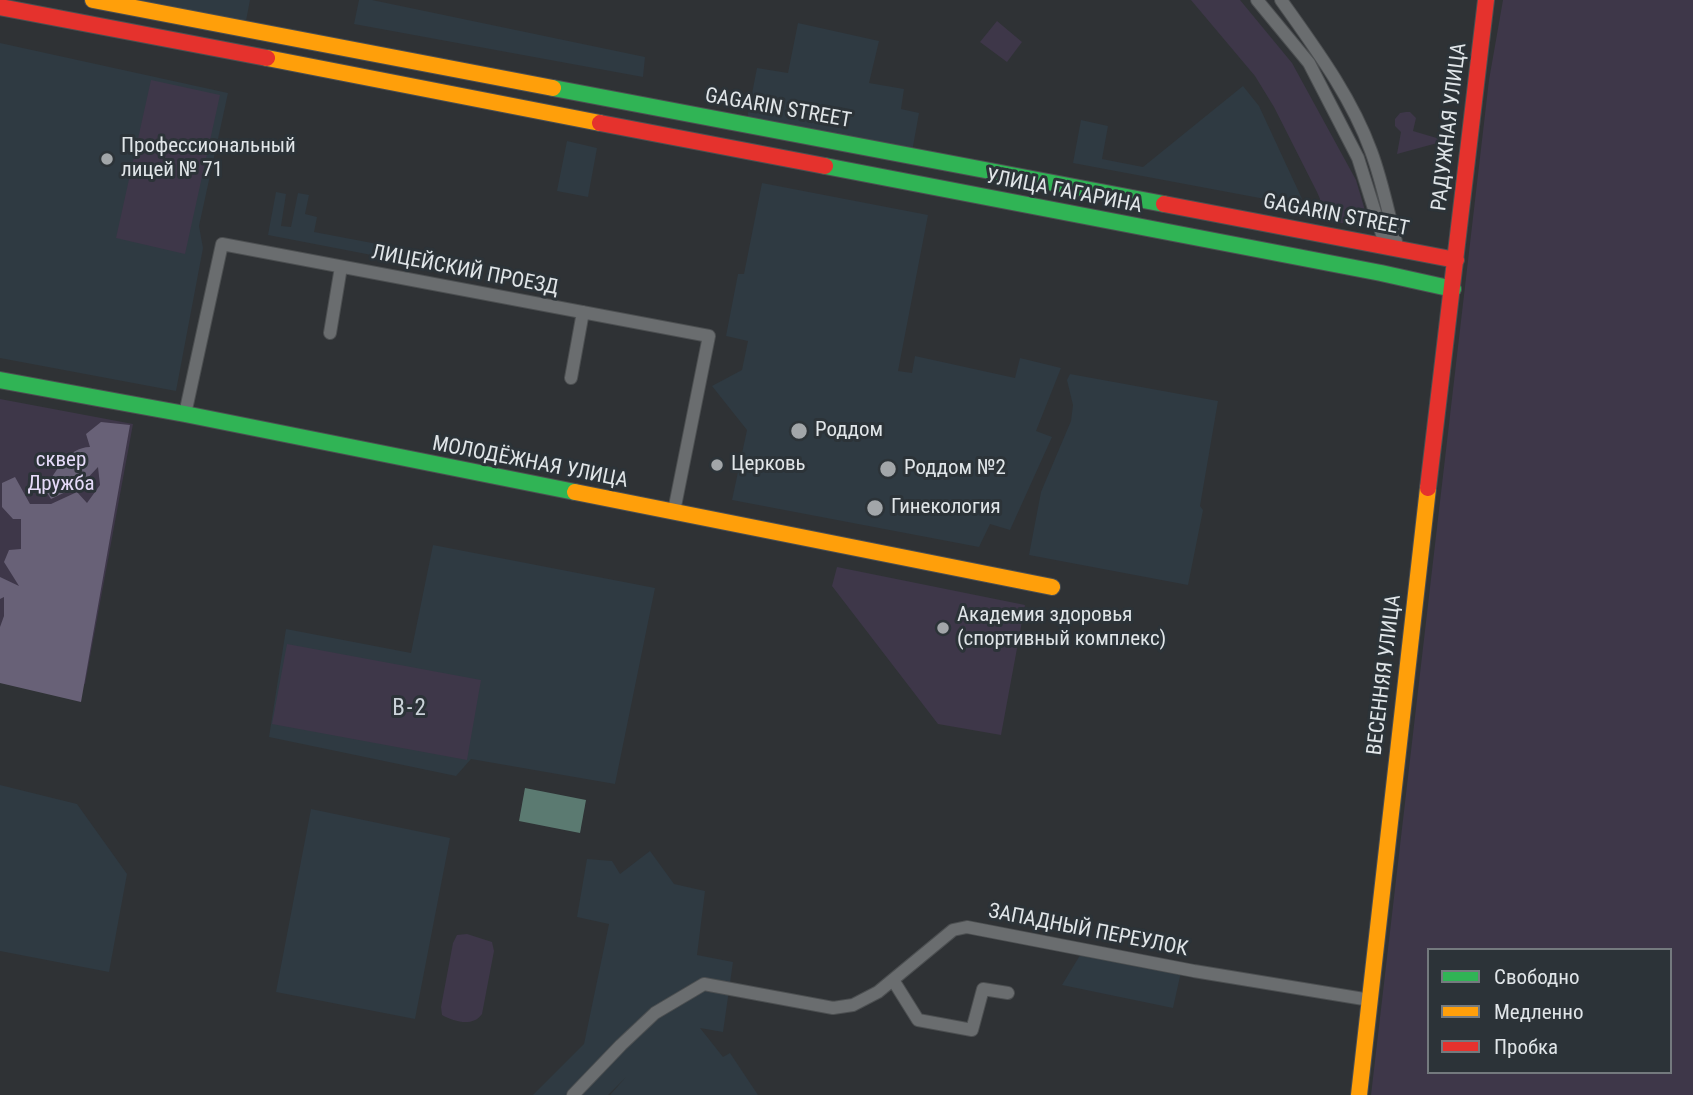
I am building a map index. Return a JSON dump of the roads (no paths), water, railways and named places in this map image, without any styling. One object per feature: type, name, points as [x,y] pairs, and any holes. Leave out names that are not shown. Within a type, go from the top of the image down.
[{"type":"street","name":"GAGARIN STREET","points":[[93,0],[1456,260]]},
{"type":"street","points":[[1257,0],[1309,63],[1358,158],[1399,250]]},
{"type":"street","points":[[1281,0],[1323,57],[1360,125],[1372,152],[1406,279]]},
{"type":"street","name":"РАДУЖНАЯ УЛИЦА","points":[[1456,260],[1486,0]]},
{"type":"street","points":[[0,7],[1453,289]]},
{"type":"street","name":"ЛИЦЕЙСКИЙ ПРОЕЗД","points":[[184,414],[222,244],[709,336],[674,511]]},
{"type":"street","points":[[1381,273],[1399,250]]},
{"type":"street","name":"ВЕСЕННЯЯ УЛИЦА","points":[[1359,1095],[1456,260]]},
{"type":"street","name":"ЛИЦЕЙСКИЙ ПРОЕЗД","points":[[330,333],[341,267]]},
{"type":"street","name":"ЛИЦЕЙСКИЙ ПРОЕЗД","points":[[571,378],[583,312]]},
{"type":"street","name":"МОЛОДЁЖНАЯ УЛИЦА","points":[[0,380],[184,414],[429,465],[1052,587]]},
{"type":"street","name":"ЗАПАДНЫЙ ПЕРЕУЛОК","points":[[573,1095],[655,1013],[704,984],[833,1008],[853,1005],[878,992],[953,930],[967,927],[1194,971],[1370,1000]]},
{"type":"street","points":[[893,979],[918,1020],[972,1030],[983,989],[1007,993]]},
{"type":"place","name":"Профессиональный лицей № 71","points":[[107,159]]},
{"type":"place","name":"Роддом","points":[[799,431]]},
{"type":"place","name":"Церковь","points":[[717,465]]},
{"type":"place","name":"Роддом №2","points":[[888,469]]},
{"type":"place","name":"Гинекология","points":[[875,508]]},
{"type":"place","name":"Академия здоровья (спортивный комплекс)","points":[[943,628]]},
{"type":"district","name":"В-2","points":[[410,709]]},
{"type":"park label","name":"сквер Дружба","points":[[61,473]]}]
